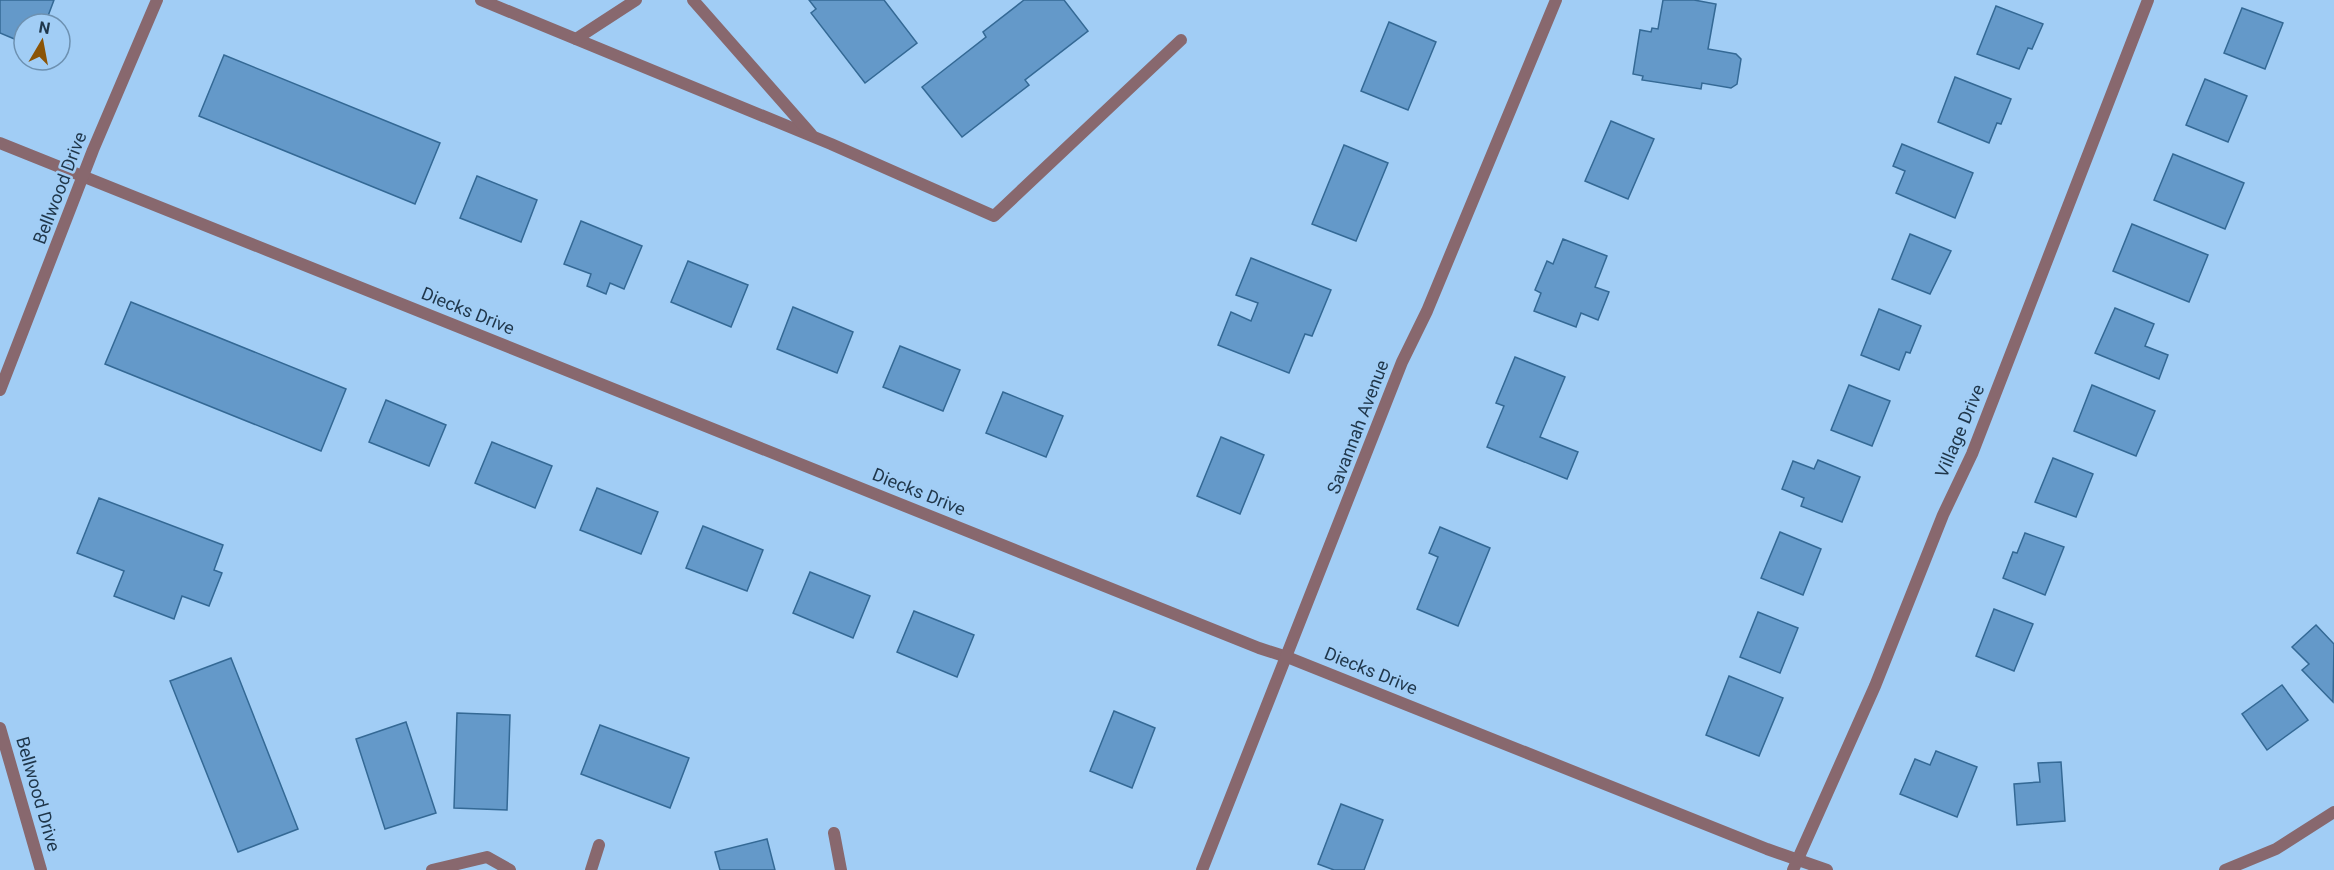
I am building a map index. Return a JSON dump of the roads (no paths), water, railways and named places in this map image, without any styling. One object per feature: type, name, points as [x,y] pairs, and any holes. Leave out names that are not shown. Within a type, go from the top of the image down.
[{"type":"street","name":"Bellwood Drive","points":[[0,390],[83,175],[157,0]]},
{"type":"street","points":[[481,0],[814,137],[994,216],[1181,40]]},
{"type":"street","points":[[576,39],[636,0]]},
{"type":"street","points":[[693,0],[814,137]]},
{"type":"street","name":"Savannah Avenue","points":[[1202,870],[1402,362],[1436,290],[1556,0]]},
{"type":"street","name":"Village Drive","points":[[1795,865],[1875,686],[1943,515],[1972,454],[2148,0]]},
{"type":"street","name":"Diecks Drive","points":[[0,143],[1259,648],[1287,657],[1795,865],[1827,870]]},
{"type":"street","name":"Bellwood Drive","points":[[0,728],[41,870]]},
{"type":"street","points":[[2225,870],[2276,849],[2334,812]]},
{"type":"street","points":[[834,832],[841,870]]},
{"type":"street","points":[[591,870],[599,845]]},
{"type":"street","points":[[432,870],[487,857],[510,870]]}]
